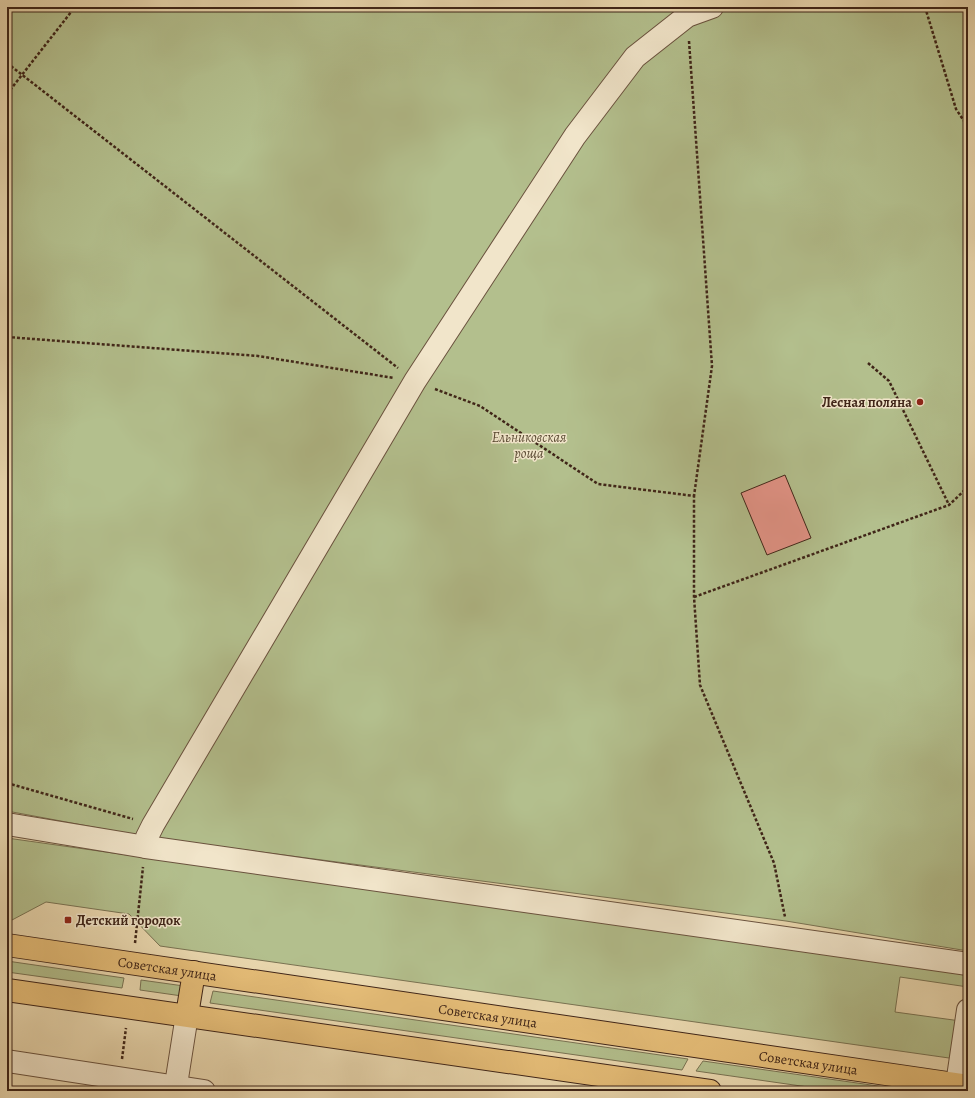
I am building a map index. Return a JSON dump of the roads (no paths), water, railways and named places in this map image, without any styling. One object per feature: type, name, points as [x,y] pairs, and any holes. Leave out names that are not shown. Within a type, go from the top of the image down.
[{"type":"main road","name":"Советская улица","points":[[7,945],[962,1085]]},
{"type":"main road","points":[[187,1015],[194,972]]},
{"type":"main road","points":[[7,990],[710,1091]]},
{"type":"street","points":[[146,847],[147,837],[153,825],[414,381],[575,136],[635,58],[687,16],[712,7]]},
{"type":"street","points":[[7,824],[146,847],[968,964]]},
{"type":"street","points":[[962,1085],[968,1010]]},
{"type":"street","points":[[176,1089],[187,1015]]},
{"type":"street","points":[[7,1060],[120,1077],[176,1089],[204,1091]]},
{"type":"place","name":"Лесная поляна","points":[[920,402]]},
{"type":"place","name":"Детский городок","points":[[68,920]]},
{"type":"park label","name":"Ельниковская роща","points":[[529,446]]}]
